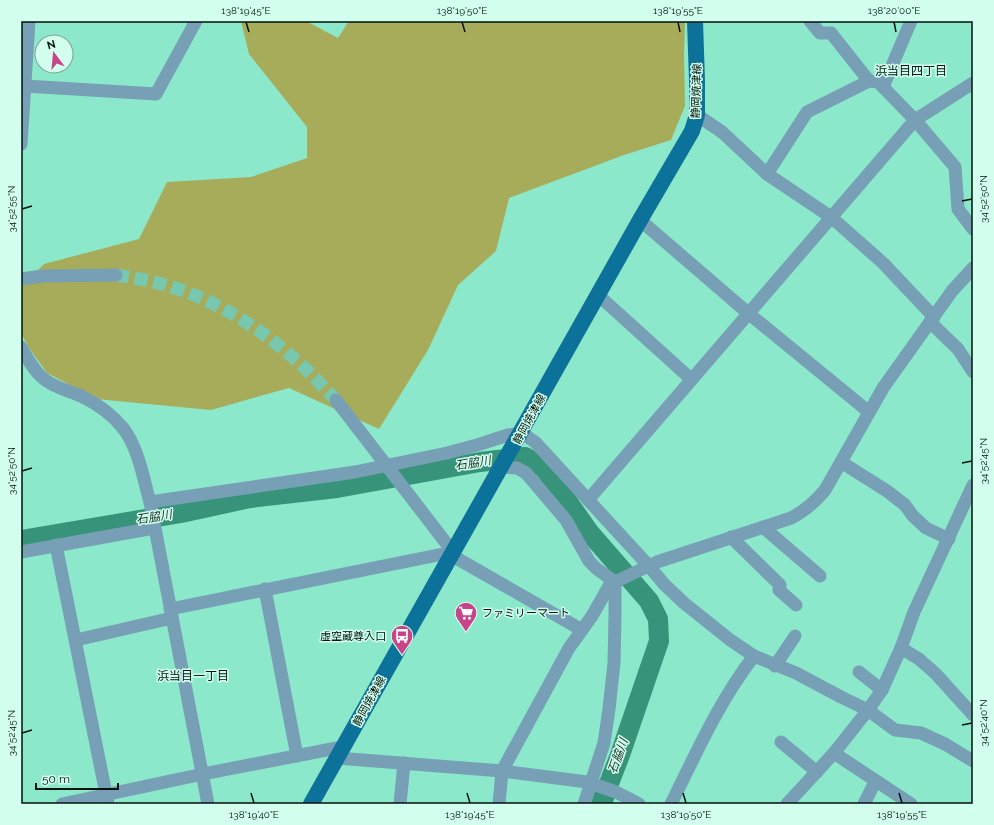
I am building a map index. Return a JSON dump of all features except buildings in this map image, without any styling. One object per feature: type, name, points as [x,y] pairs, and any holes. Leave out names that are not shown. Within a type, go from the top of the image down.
[{"type":"main road","name":"静岡焼津線","points":[[311,804],[640,220],[692,131],[697,115],[695,21]]},
{"type":"street","points":[[21,144],[29,21]]},
{"type":"street","points":[[25,86],[156,94],[196,21]]},
{"type":"street","points":[[810,21],[820,33],[831,33],[869,81]]},
{"type":"street","points":[[883,87],[911,21]]},
{"type":"street","points":[[767,174],[807,112],[869,81],[878,82],[915,120],[955,167],[958,209],[973,229]]},
{"type":"street","points":[[588,500],[915,120],[973,83]]},
{"type":"street","points":[[697,115],[722,132],[767,174],[831,217],[883,263],[958,349],[973,372]]},
{"type":"street","points":[[640,220],[748,313],[869,412]]},
{"type":"street","points":[[499,804],[502,771],[569,648],[609,586],[648,565],[791,518],[803,512],[817,500],[825,490],[883,388],[952,291],[973,268]]},
{"type":"street","points":[[21,279],[43,276],[116,275]]},
{"type":"street","points":[[598,296],[692,379]]},
{"type":"street","points":[[21,347],[43,378],[57,387],[98,405],[123,429],[132,442],[139,460],[150,502],[208,804]]},
{"type":"street","points":[[336,400],[452,553],[582,630]]},
{"type":"street","points":[[150,502],[388,468],[477,446],[508,435],[535,442],[664,584],[684,603],[728,639],[754,656],[775,666],[796,673],[868,710],[895,730],[921,734],[945,744],[973,761]]},
{"type":"street","points":[[841,462],[887,491],[905,505],[926,528],[949,539]]},
{"type":"street","points":[[503,465],[517,468],[526,473],[566,520],[589,561],[614,582],[616,617],[614,663],[609,709],[604,743],[593,783],[584,804]]},
{"type":"street","points":[[787,804],[834,753],[882,690],[901,648],[914,612],[973,485]]},
{"type":"street","points":[[763,527],[820,576]]},
{"type":"street","points":[[21,552],[154,528]]},
{"type":"street","points":[[731,537],[780,585],[779,590],[796,605]]},
{"type":"street","points":[[56,545],[107,799]]},
{"type":"street","points":[[76,640],[171,613],[265,589],[452,553]]},
{"type":"street","points":[[265,589],[297,756]]},
{"type":"street","points":[[775,666],[795,636]]},
{"type":"street","points":[[901,648],[919,659],[936,674],[973,715]]},
{"type":"street","points":[[671,804],[722,703],[740,674],[754,656]]},
{"type":"street","points":[[859,672],[882,690]]},
{"type":"street","points":[[781,742],[817,772]]},
{"type":"street","points":[[62,804],[107,799],[203,774],[297,756],[340,753],[404,763],[502,771],[593,783],[616,792],[638,804]]},
{"type":"street","points":[[834,753],[875,782],[911,804]]},
{"type":"street","points":[[400,804],[404,763]]},
{"type":"street","points":[[864,804],[875,782]]},
{"type":"green space","points":[[241,21],[306,21],[338,38],[349,21],[685,21],[685,106],[671,140],[624,155],[509,198],[496,251],[458,285],[428,350],[379,429],[289,388],[211,410],[96,399],[47,373],[29,348],[21,333],[21,287],[44,264],[139,239],[167,182],[251,177],[307,158],[307,127],[249,54]]},
{"type":"water","points":[[596,789],[614,797],[612,804],[592,804]]},
{"type":"waterway","name":"石脇川","points":[[21,540],[181,513],[250,498],[337,488],[480,462],[525,457],[544,468],[589,532],[649,601],[658,619],[659,641],[620,755],[601,804]]},
{"type":"tunnel","points":[[116,275],[151,281],[172,287],[206,300],[239,318],[254,327],[283,349],[307,370],[336,400]]},
{"type":"place","name":"ファミリーマート","points":[[466,632]]},
{"type":"place","name":"虚空蔵尊入口","points":[[402,656]]},
{"type":"district","name":"浜当目四丁目","points":[[911,71]]},
{"type":"district","name":"浜当目一丁目","points":[[193,676]]}]
